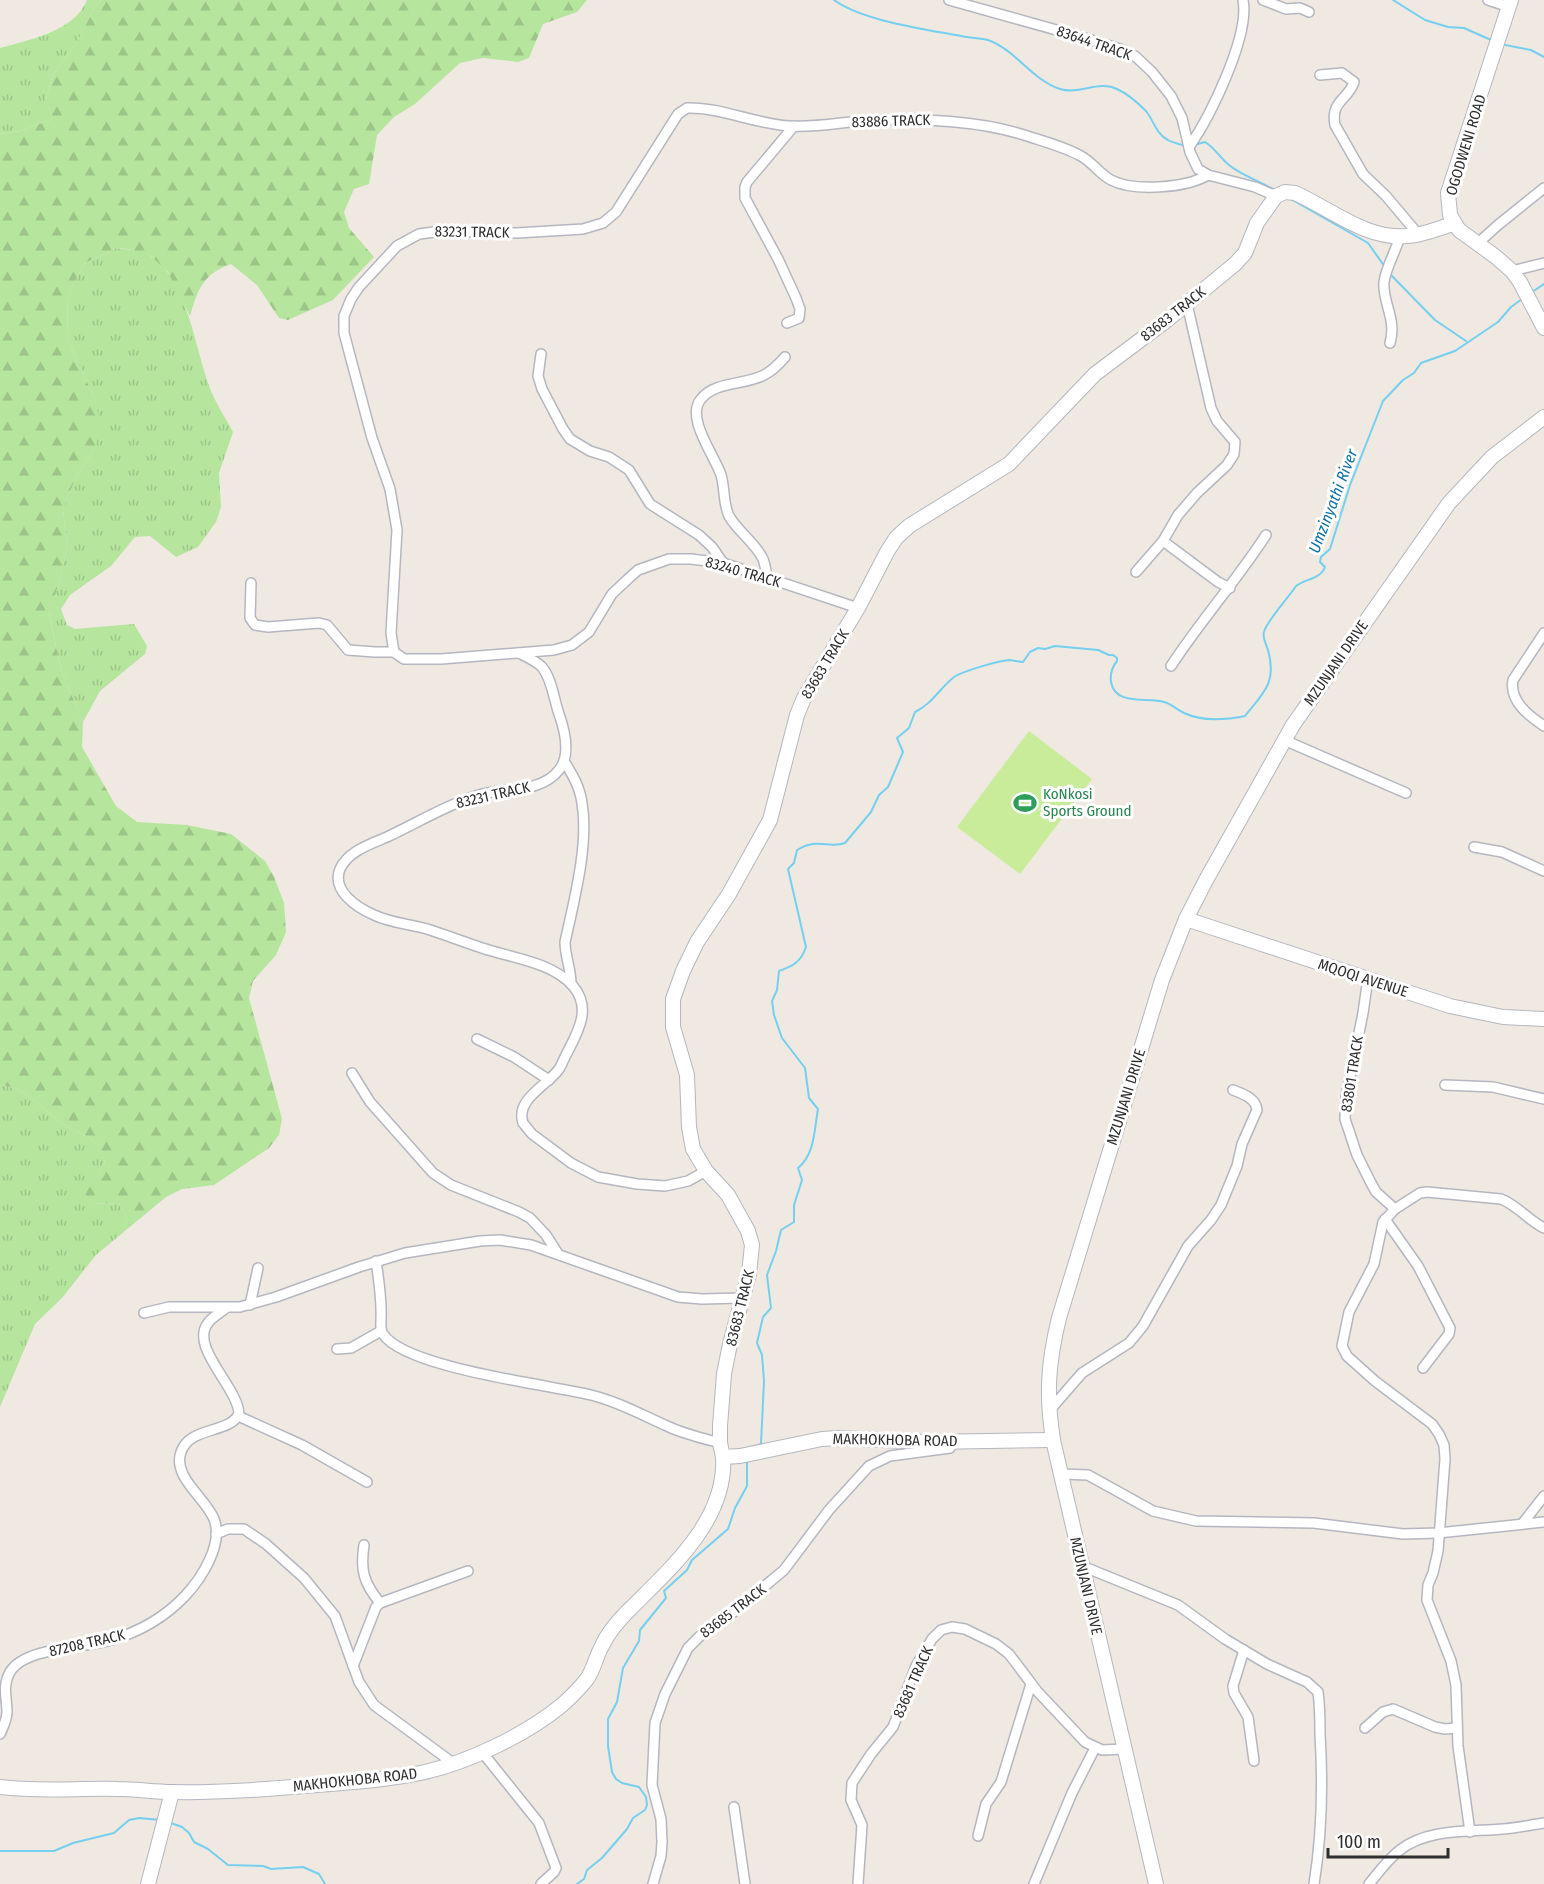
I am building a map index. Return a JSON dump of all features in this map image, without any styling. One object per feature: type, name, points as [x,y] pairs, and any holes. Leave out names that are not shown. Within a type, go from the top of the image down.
[{"type":"street","name":"83644 TRACK","points":[[949,0],[1078,36],[1135,56],[1152,72],[1171,96],[1182,118],[1195,164],[1208,175]]},
{"type":"street","points":[[1263,0],[1286,9],[1300,8],[1309,12]]},
{"type":"street","points":[[1488,0],[1510,3]]},
{"type":"street","points":[[1189,147],[1206,122],[1229,66],[1244,22],[1246,2]]},
{"type":"street","name":"OGODWENI ROAD","points":[[1454,224],[1448,206],[1448,193],[1510,3]]},
{"type":"street","points":[[1320,75],[1342,73],[1354,82],[1335,109],[1335,125],[1363,174],[1386,196],[1418,234]]},
{"type":"street","name":"83886 TRACK","points":[[616,212],[678,114],[682,110],[694,108],[767,123],[794,126],[875,120],[940,120],[1008,131],[1066,149],[1091,162],[1106,177],[1121,183],[1165,186],[1195,182],[1208,175]]},
{"type":"street","points":[[787,323],[799,318],[800,309],[778,259],[747,203],[744,192],[747,182],[794,126]]},
{"type":"street","points":[[1208,175],[1255,187],[1276,196],[1285,192],[1295,193],[1372,231],[1400,236],[1418,234],[1454,224],[1496,257],[1516,277],[1544,328]]},
{"type":"street","points":[[1477,244],[1544,188]]},
{"type":"street","name":"83683 TRACK","points":[[723,1457],[720,1443],[724,1374],[749,1274],[752,1245],[728,1195],[706,1172],[690,1138],[687,1075],[673,1027],[673,999],[683,971],[770,820],[800,707],[858,608],[881,561],[903,531],[1004,468],[1095,374],[1235,264],[1245,253],[1257,223],[1276,196]]},
{"type":"street","name":"83231 TRACK","points":[[394,652],[391,633],[397,531],[390,489],[372,438],[344,333],[345,316],[351,299],[359,287],[397,246],[419,234],[442,231],[517,233],[583,229],[603,224],[616,212]]},
{"type":"street","points":[[1390,343],[1392,322],[1384,283],[1400,236]]},
{"type":"street","points":[[1516,277],[1544,263]]},
{"type":"street","points":[[1136,572],[1163,542],[1178,515],[1227,465],[1234,454],[1235,447],[1232,437],[1217,422],[1211,408],[1187,304]]},
{"type":"street","points":[[541,354],[538,376],[562,429],[570,438],[590,451],[609,457],[629,470],[650,504],[699,535],[712,547],[723,563]]},
{"type":"street","points":[[767,577],[764,560],[734,523],[727,510],[722,477],[700,428],[696,411],[701,398],[706,394],[762,376],[770,372],[785,357]]},
{"type":"street","name":"MZUNJANI DRIVE","points":[[1156,1884],[1053,1440],[1049,1411],[1049,1362],[1059,1318],[1162,980],[1186,919],[1241,815],[1284,740],[1327,675],[1449,503],[1492,457],[1544,417]]},
{"type":"street","points":[[1171,666],[1192,634],[1230,588],[1266,535]]},
{"type":"street","points":[[1163,542],[1218,582],[1230,588]]},
{"type":"street","name":"83240 TRACK","points":[[519,653],[561,648],[577,643],[594,625],[612,594],[638,570],[669,559],[723,563],[858,608]]},
{"type":"street","points":[[251,583],[250,618],[255,625],[268,627],[319,623],[327,625],[348,650],[394,652],[400,657],[411,659],[519,653],[536,662],[547,674],[564,732],[564,760],[579,790],[583,817],[579,873],[565,942],[571,984],[582,1002],[582,1020],[559,1070],[529,1099],[522,1112],[521,1120],[532,1134],[571,1163],[598,1176],[651,1186],[677,1184],[706,1172]]},
{"type":"street","points":[[1544,633],[1513,680],[1512,686],[1522,710],[1544,726]]},
{"type":"street","points":[[1284,740],[1406,793]]},
{"type":"street","name":"83231 TRACK","points":[[564,760],[558,772],[533,786],[484,794],[445,807],[360,850],[342,865],[338,882],[347,897],[373,915],[536,964],[571,984]]},
{"type":"street","points":[[1474,847],[1502,852],[1544,871]]},
{"type":"street","name":"MQOQI AVENUE","points":[[1186,919],[1472,1012],[1503,1017],[1544,1019]]},
{"type":"street","name":"83801 TRACK","points":[[1368,978],[1346,1097],[1345,1119],[1367,1177],[1376,1192],[1395,1209]]},
{"type":"street","points":[[477,1039],[514,1057],[549,1080]]},
{"type":"street","points":[[352,1073],[370,1102],[433,1173],[460,1189],[530,1218],[546,1235],[558,1254]]},
{"type":"street","points":[[1444,1085],[1493,1087],[1544,1099]]},
{"type":"street","points":[[1049,1411],[1082,1373],[1135,1337],[1151,1314],[1188,1246],[1221,1205],[1237,1166],[1242,1144],[1257,1110],[1250,1097],[1233,1090]]},
{"type":"street","points":[[1470,1832],[1457,1728],[1456,1685],[1451,1661],[1427,1600],[1428,1585],[1438,1551],[1444,1445],[1432,1424],[1384,1388],[1347,1356],[1342,1346],[1349,1312],[1374,1264],[1385,1219],[1395,1209],[1419,1193],[1488,1197],[1508,1202],[1544,1228]]},
{"type":"street","points":[[1385,1219],[1418,1266],[1450,1328],[1449,1334],[1423,1368]]},
{"type":"street","points":[[144,1313],[169,1307],[226,1308],[250,1305],[405,1253],[500,1240],[531,1245],[678,1297],[742,1298]]},
{"type":"street","points":[[376,1261],[382,1298],[381,1331],[404,1351],[519,1382],[593,1396],[628,1407],[689,1435],[720,1443]]},
{"type":"street","points":[[250,1305],[258,1268]]},
{"type":"street","points":[[226,1308],[207,1324],[203,1339],[235,1399],[239,1408],[238,1416],[230,1423],[201,1433],[188,1443],[181,1452],[180,1469],[211,1513],[216,1534],[228,1529],[244,1529],[266,1544],[304,1578],[335,1616],[353,1666],[366,1695],[374,1705],[453,1763]]},
{"type":"street","points":[[337,1349],[351,1348],[381,1331]]},
{"type":"street","points":[[238,1416],[302,1445],[367,1482]]},
{"type":"street","name":"MAKHOKHOBA ROAD","points":[[0,1787],[172,1792],[283,1788],[361,1782],[427,1772],[482,1752],[526,1730],[562,1704],[582,1684],[588,1677],[602,1644],[614,1627],[671,1569],[697,1535],[719,1493],[724,1472],[723,1457],[838,1438],[928,1442],[1053,1440]]},
{"type":"street","name":"83685 TRACK","points":[[653,1884],[661,1856],[662,1842],[661,1819],[652,1785],[655,1723],[665,1694],[688,1648],[703,1633],[735,1611],[784,1570],[799,1553],[829,1509],[869,1466],[890,1455],[954,1447],[969,1441]]},
{"type":"street","points":[[1061,1474],[1088,1475],[1145,1507],[1184,1520],[1212,1523],[1328,1524],[1391,1533],[1438,1533],[1544,1522]]},
{"type":"street","points":[[1522,1524],[1544,1496]]},
{"type":"street","name":"87208 TRACK","points":[[0,1734],[7,1714],[5,1685],[10,1672],[17,1663],[36,1655],[111,1640],[136,1631],[166,1613],[185,1596],[197,1580],[212,1553],[216,1534]]},
{"type":"street","points":[[364,1545],[362,1572],[372,1593],[380,1603]]},
{"type":"street","points":[[1082,1566],[1178,1605],[1244,1650],[1307,1682],[1318,1692],[1321,1755],[1320,1826],[1314,1884]]},
{"type":"street","points":[[353,1666],[376,1607],[380,1603],[468,1571]]},
{"type":"street","name":"83681 TRACK","points":[[858,1884],[862,1826],[851,1800],[851,1788],[865,1762],[893,1727],[916,1666],[936,1633],[946,1628],[957,1627],[981,1635],[1003,1648],[1071,1728],[1095,1748]]},
{"type":"street","points":[[1244,1650],[1233,1686],[1234,1693],[1248,1717],[1254,1761]]},
{"type":"street","points":[[978,1836],[986,1804],[1001,1782],[1032,1684]]},
{"type":"street","points":[[1365,1728],[1383,1712],[1393,1709],[1436,1727],[1457,1728]]},
{"type":"street","points":[[1034,1884],[1072,1793],[1095,1748],[1110,1751],[1125,1749]]},
{"type":"street","points":[[482,1752],[539,1823],[556,1868],[541,1884]]},
{"type":"street","points":[[148,1884],[172,1792]]},
{"type":"street","points":[[734,1807],[745,1884]]},
{"type":"street","points":[[1370,1884],[1390,1859],[1409,1844],[1429,1836],[1544,1823]]},
{"type":"green space","points":[[87,0],[101,0],[78,40],[52,77],[46,99],[53,119],[20,131],[0,134],[0,48],[50,33],[62,27],[81,11]]},
{"type":"green space","points":[[101,0],[587,0],[577,12],[543,24],[529,58],[518,62],[483,58],[460,63],[415,104],[394,117],[377,135],[369,184],[354,189],[344,212],[349,228],[374,257],[333,300],[288,320],[279,318],[257,285],[231,264],[214,273],[203,284],[190,316],[168,272],[151,256],[116,248],[85,263],[68,293],[67,338],[96,402],[100,424],[96,447],[76,477],[63,509],[67,546],[60,580],[49,613],[61,670],[83,722],[82,747],[116,806],[137,822],[187,825],[231,834],[265,861],[284,903],[286,932],[276,955],[253,981],[249,998],[282,1119],[279,1135],[269,1148],[214,1185],[182,1189],[166,1197],[131,1226],[119,1203],[92,1204],[86,1198],[84,1178],[99,1171],[105,1164],[96,1143],[67,1127],[28,1096],[0,1085],[0,134],[20,131],[53,119],[46,99],[52,77],[78,40]]},
{"type":"green space","points":[[116,248],[140,252],[152,257],[175,283],[183,300],[211,391],[233,432],[219,473],[221,507],[216,522],[198,547],[176,557],[150,536],[135,537],[111,566],[70,595],[61,609],[67,625],[75,629],[134,624],[147,646],[145,654],[100,691],[83,722],[61,670],[49,612],[60,580],[67,546],[63,509],[76,477],[96,447],[96,402],[67,338],[68,293],[85,263]]},
{"type":"green space","name":"KoNkosi Sports Ground","points":[[1029,731],[1092,779],[1020,874],[957,827]]},
{"type":"green space","points":[[0,1085],[28,1096],[67,1127],[96,1143],[105,1164],[99,1171],[92,1204],[119,1203],[131,1226],[96,1255],[62,1298],[35,1324],[0,1407]]},
{"type":"waterway","points":[[834,0],[861,14],[877,19],[988,40],[1007,51],[1041,79],[1060,89],[1074,90],[1103,86],[1117,89],[1146,111],[1164,137],[1185,146]]},
{"type":"waterway","points":[[1393,0],[1425,20],[1448,27],[1464,28],[1491,40]]},
{"type":"waterway","points":[[1505,45],[1531,50],[1544,57]]},
{"type":"waterway","points":[[1194,145],[1205,142],[1234,169],[1276,191]]},
{"type":"waterway","points":[[1289,198],[1368,243],[1385,267]]},
{"type":"waterway","points":[[1390,274],[1435,320],[1466,341]]},
{"type":"waterway","name":"Umzinyathi River","points":[[1532,292],[1544,284]]},
{"type":"waterway","name":"Umzinyathi River","points":[[759,1446],[764,1381],[762,1355],[757,1343],[763,1317],[771,1308],[767,1275],[781,1230],[794,1222],[794,1205],[802,1180],[798,1168],[811,1149],[818,1109],[809,1098],[805,1068],[782,1038],[772,1001],[777,990],[779,971],[796,963],[806,947],[788,869],[794,863],[797,850],[811,844],[845,843],[871,812],[879,795],[888,787],[903,752],[897,738],[909,728],[915,712],[926,705],[949,681],[972,669],[997,662],[1009,660],[1023,662],[1030,652],[1038,648],[1045,649],[1055,646],[1098,650],[1113,655],[1117,661],[1112,671],[1111,682],[1114,690],[1125,698],[1164,702],[1199,718],[1222,719],[1245,716],[1263,693],[1270,679],[1270,661],[1264,632],[1296,586],[1323,571],[1325,567],[1320,562],[1321,557],[1330,549],[1350,485],[1383,401],[1403,380],[1414,373],[1421,363],[1455,351],[1498,322],[1511,307],[1522,299]]},
{"type":"waterway","name":"Umzinyathi River","points":[[577,1884],[584,1879],[587,1870],[602,1858],[627,1829],[633,1818],[645,1810],[647,1805],[646,1797],[639,1787],[622,1783],[612,1772],[608,1746],[608,1719],[617,1702],[623,1668],[639,1641],[640,1630],[666,1598],[664,1591],[687,1570],[692,1560],[728,1529],[735,1508],[747,1486],[747,1459]]},
{"type":"waterway","points":[[0,1851],[54,1851],[73,1843],[114,1833],[129,1820],[139,1818],[160,1820]]},
{"type":"waterway","points":[[168,1822],[182,1827],[194,1842],[208,1849],[228,1865],[263,1866],[271,1869],[303,1867],[319,1874],[325,1884]]},
{"type":"place","name":"KoNkosi Sports Ground","points":[[1025,803]]}]
